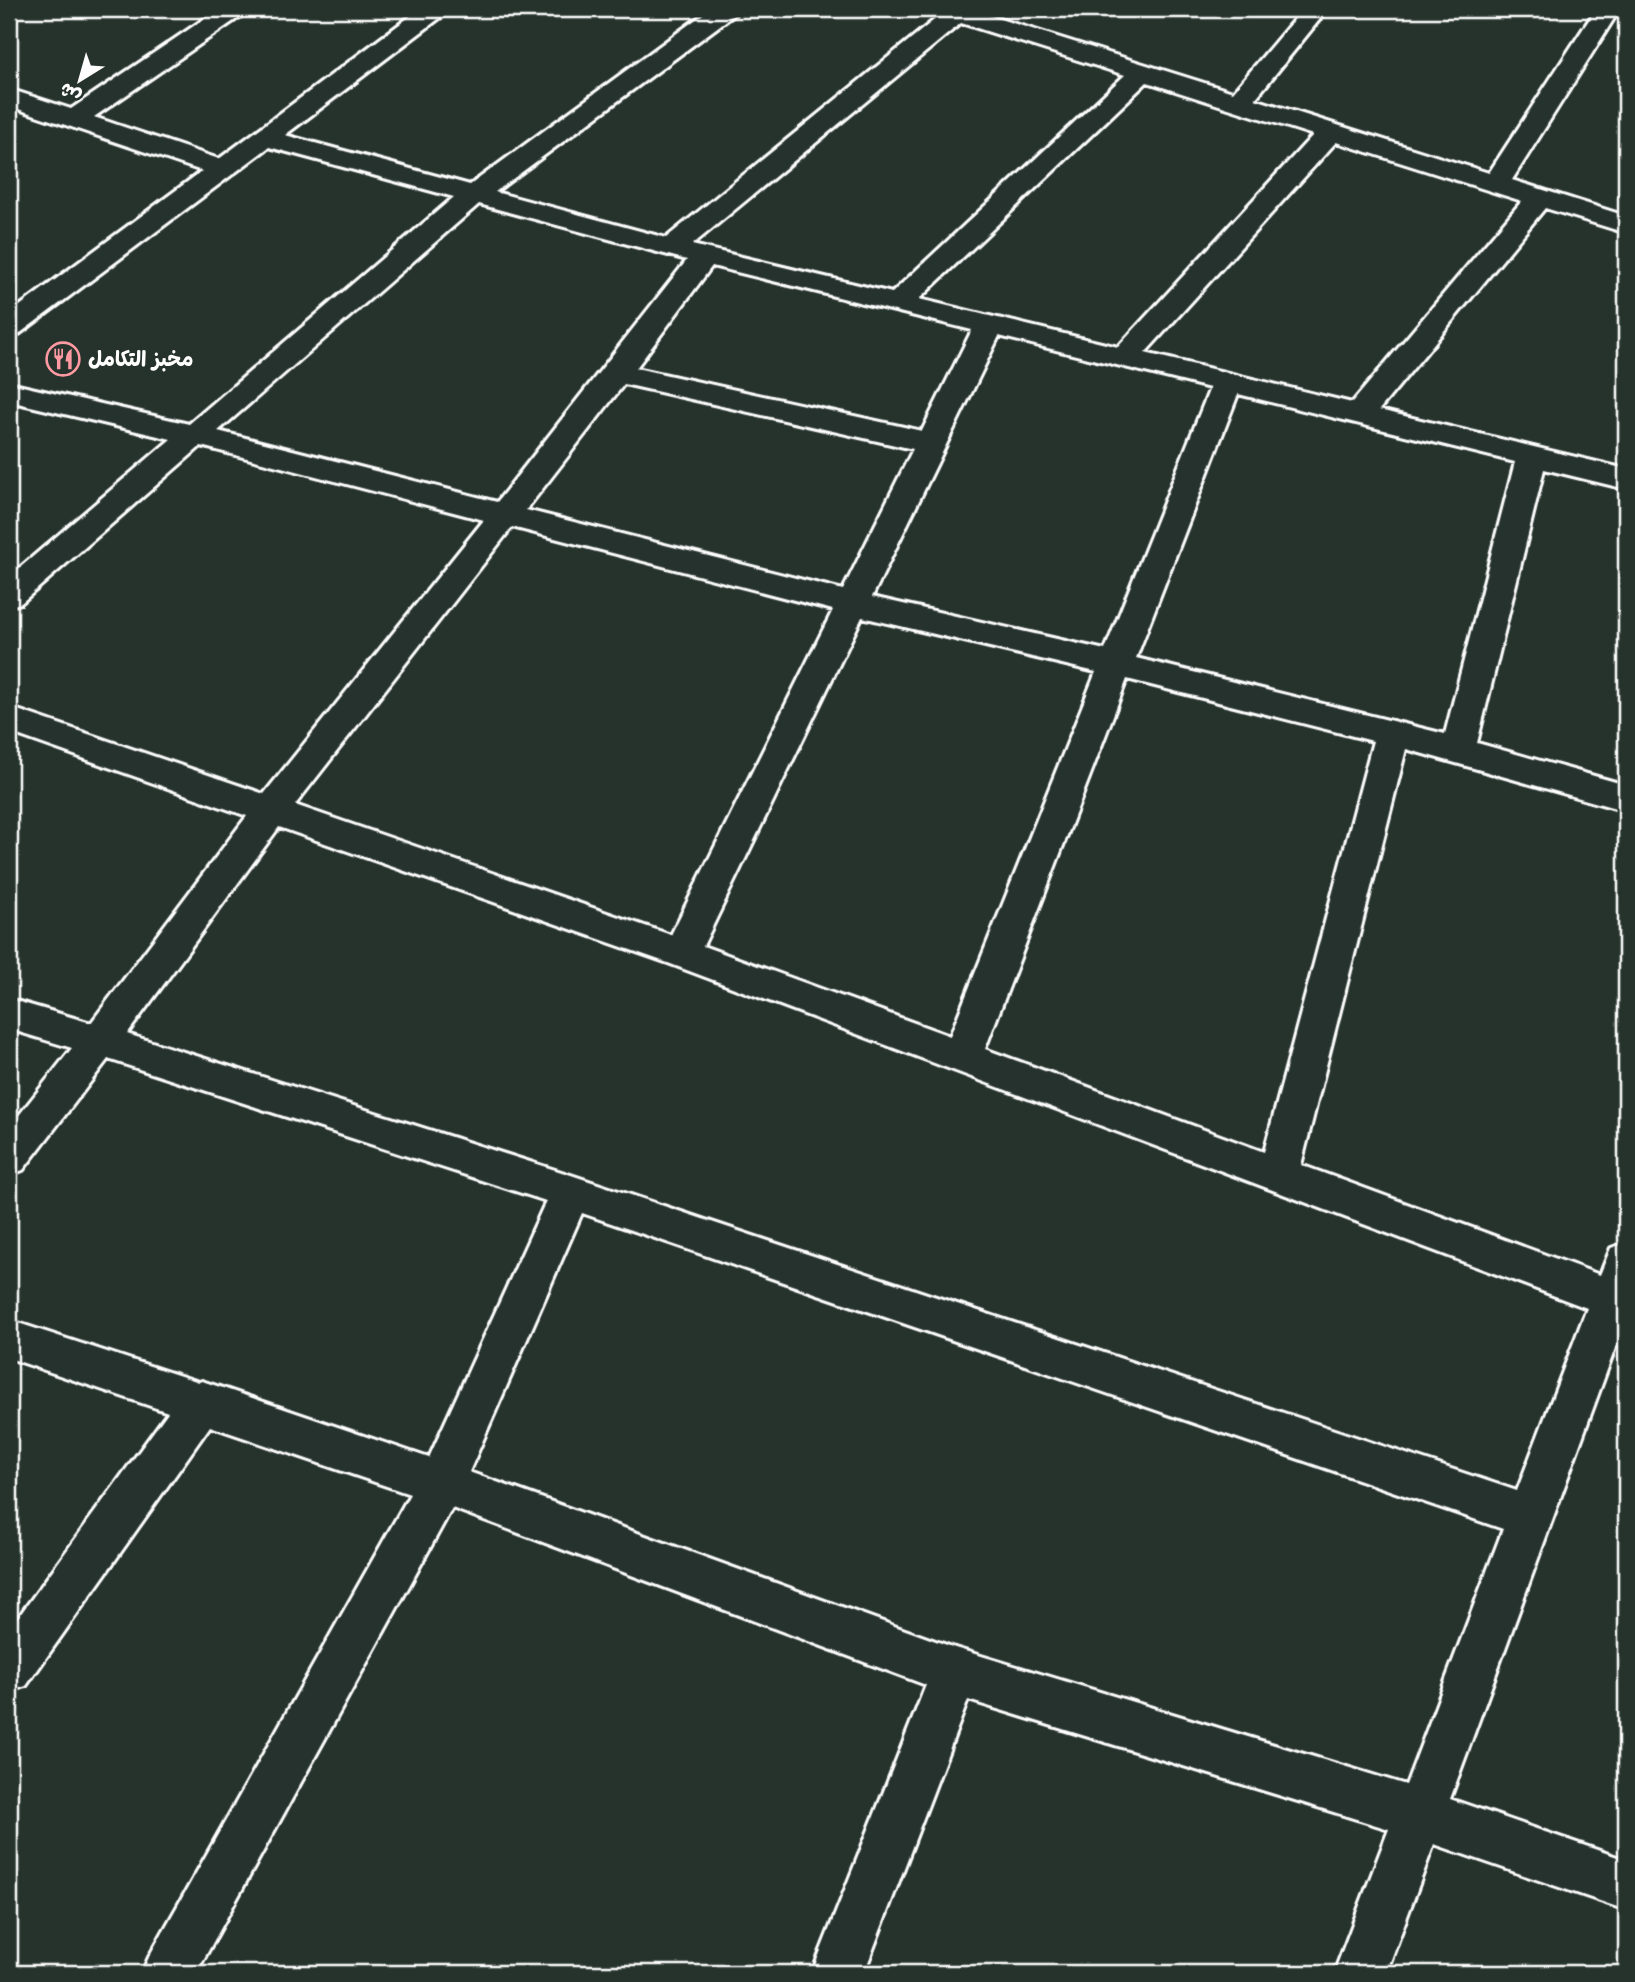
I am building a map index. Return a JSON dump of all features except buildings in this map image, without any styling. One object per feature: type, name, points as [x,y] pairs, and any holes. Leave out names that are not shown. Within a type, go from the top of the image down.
[{"type":"street","points":[[75,118],[235,9]]},
{"type":"street","points":[[11,323],[436,9]]},
{"type":"street","points":[[9,595],[476,193],[726,9]]},
{"type":"street","points":[[1238,103],[1316,9]]},
{"type":"street","points":[[1496,184],[1608,9]]},
{"type":"street","points":[[671,248],[950,11],[1023,25],[1143,72],[1626,225]]},
{"type":"street","points":[[897,304],[1143,72]]},
{"type":"street","points":[[9,97],[220,168]]},
{"type":"street","points":[[1124,358],[1331,131]]},
{"type":"street","points":[[263,137],[671,248],[1626,478]]},
{"type":"street","points":[[1360,413],[1540,197]]},
{"type":"street","points":[[9,1158],[100,1041],[272,809],[617,373],[705,256]]},
{"type":"street","points":[[681,953],[989,326]]},
{"type":"street","points":[[617,373],[932,443]]},
{"type":"street","points":[[961,1059],[1227,383]]},
{"type":"street","points":[[9,392],[194,435],[853,604],[1117,665],[1458,750],[1626,798]]},
{"type":"street","points":[[1458,750],[1532,456]]},
{"type":"street","points":[[9,719],[681,953],[961,1059],[1279,1172],[1619,1279],[1360,1973]]},
{"type":"street","points":[[1279,1172],[1392,734]]},
{"type":"street","points":[[9,1014],[571,1192],[1532,1517]]},
{"type":"street","points":[[168,1973],[441,1483],[571,1192]]},
{"type":"street","points":[[9,1339],[202,1401],[441,1483],[955,1672],[1420,1814],[1626,1885]]},
{"type":"street","points":[[9,1669],[202,1401]]},
{"type":"street","points":[[838,1973],[955,1672]]},
{"type":"place","name":"مخبز التكامل","points":[[63,359]]}]
